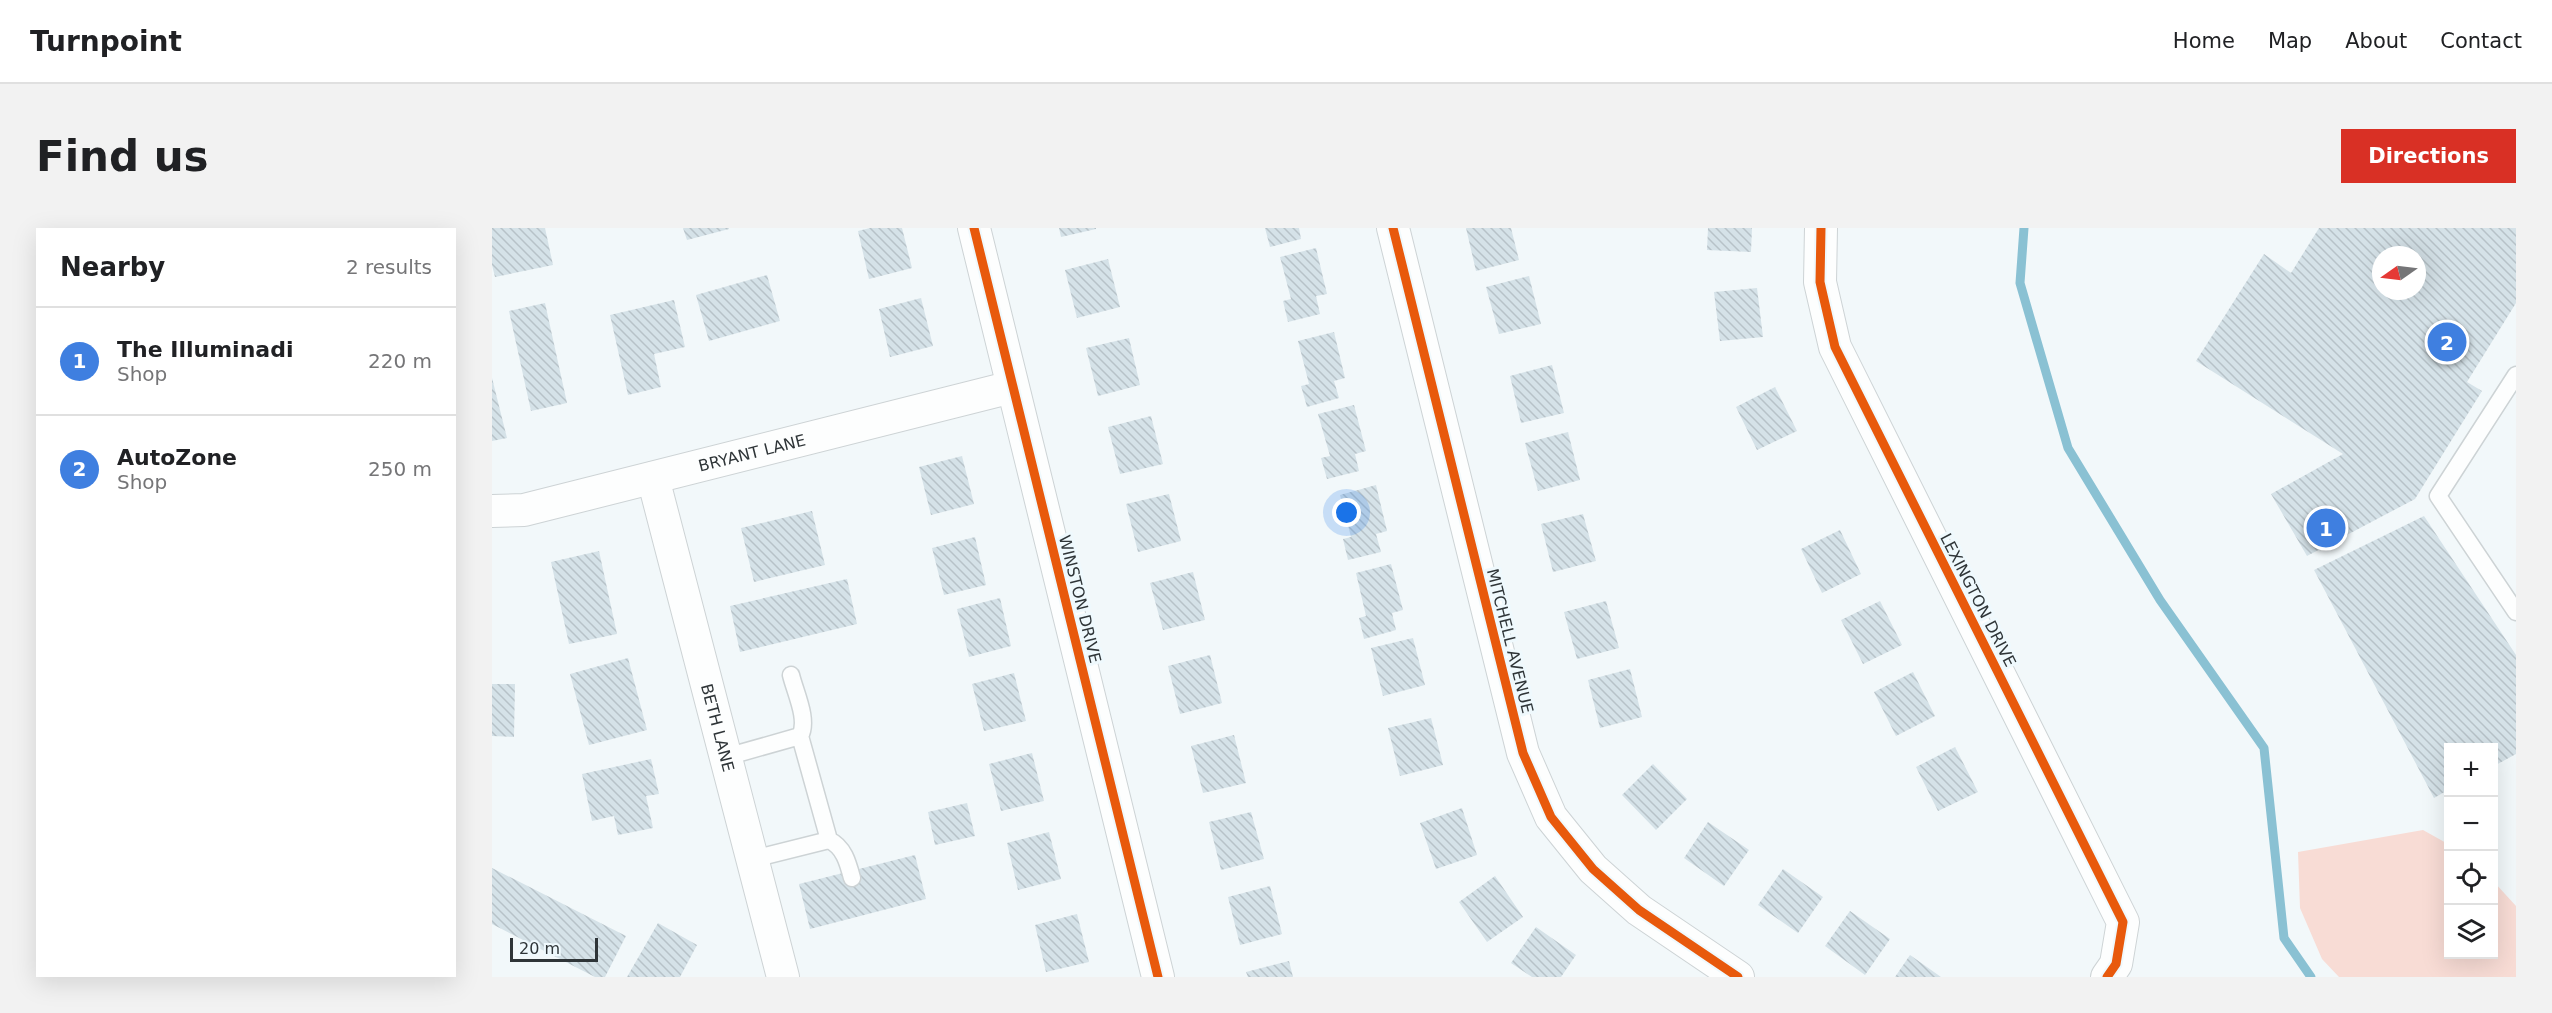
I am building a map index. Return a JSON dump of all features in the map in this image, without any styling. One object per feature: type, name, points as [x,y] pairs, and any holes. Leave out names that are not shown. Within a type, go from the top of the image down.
[{"type":"street","name":"WINSTON DRIVE","points":[[974,228],[1158,977]]},
{"type":"street","name":"MITCHELL AVENUE","points":[[1393,228],[1522,753],[1551,817],[1593,869],[1639,910],[1738,977]]},
{"type":"street","name":"LEXINGTON DRIVE","points":[[1821,228],[1820,282],[1835,348],[2123,922],[2116,964],[2107,977]]},
{"type":"street","name":"BRYANT LANE","points":[[492,511],[524,510],[1012,387]]},
{"type":"street","name":"BETH LANE","points":[[652,478],[783,977]]},
{"type":"lane","points":[[2516,375],[2438,496],[2516,612]]},
{"type":"lane","points":[[726,757],[800,736],[804,730],[803,721],[791,675]]},
{"type":"lane","points":[[800,736],[828,840],[841,849],[848,861],[852,878]]},
{"type":"lane","points":[[753,859],[828,840]]},
{"type":"shaded area","points":[[2423,830],[2444,842],[2444,959],[2498,959],[2498,886],[2516,906],[2516,977],[2339,977],[2322,959],[2300,908],[2298,852]]},
{"type":"building","points":[[492,228],[545,228],[553,265],[495,277],[492,265]]},
{"type":"building","points":[[683,228],[729,228],[729,229],[687,240]]},
{"type":"building","points":[[870,228],[902,228],[912,268],[869,279],[858,231]]},
{"type":"building","points":[[1059,228],[1096,228],[1096,229],[1061,237]]},
{"type":"building","points":[[1265,228],[1299,228],[1301,239],[1270,247]]},
{"type":"building","points":[[1466,228],[1511,228],[1519,260],[1476,271]]},
{"type":"building","points":[[1708,228],[1752,228],[1751,252],[1707,250]]},
{"type":"building","points":[[2319,228],[2516,228],[2516,303],[2467,382],[2482,391],[2415,499],[2307,556],[2271,494],[2343,454],[2196,361],[2264,254],[2291,273]]},
{"type":"building","points":[[1316,248],[1327,294],[1316,296],[1320,314],[1288,322],[1283,301],[1291,299],[1280,257]]},
{"type":"building","points":[[1108,259],[1120,307],[1077,318],[1065,270]]},
{"type":"building","points":[[767,275],[780,321],[709,341],[696,295]]},
{"type":"building","points":[[1529,276],[1541,324],[1499,334],[1486,287]]},
{"type":"building","points":[[1757,288],[1763,337],[1720,341],[1714,292]]},
{"type":"building","points":[[921,298],[933,346],[890,357],[879,309]]},
{"type":"building","points":[[674,300],[685,347],[654,354],[661,387],[628,395],[610,315]]},
{"type":"building","points":[[545,303],[567,403],[531,411],[509,311]]},
{"type":"building","points":[[1334,332],[1345,378],[1334,381],[1339,398],[1307,407],[1301,386],[1309,384],[1298,341]]},
{"type":"building","points":[[1129,338],[1140,385],[1098,396],[1086,348]]},
{"type":"building","points":[[1552,365],[1564,413],[1521,423],[1510,376]]},
{"type":"building","points":[[492,378],[507,438],[492,441]]},
{"type":"building","points":[[1775,387],[1797,431],[1757,450],[1736,407]]},
{"type":"building","points":[[1354,405],[1366,451],[1355,454],[1359,471],[1327,479],[1321,458],[1330,456],[1318,414]]},
{"type":"building","points":[[1151,416],[1163,464],[1120,474],[1108,427]]},
{"type":"building","points":[[1568,432],[1580,480],[1538,491],[1525,443]]},
{"type":"building","points":[[962,456],[974,504],[931,515],[919,467]]},
{"type":"building","points":[[1376,485],[1387,531],[1376,534],[1381,552],[1348,560],[1343,539],[1351,537],[1340,495]]},
{"type":"building","points":[[1169,494],[1181,541],[1138,552],[1126,504]]},
{"type":"building","points":[[812,511],[825,565],[754,582],[741,528]]},
{"type":"building","points":[[1583,514],[1596,561],[1553,572],[1541,524]]},
{"type":"building","points":[[2424,516],[2516,655],[2516,754],[2498,764],[2498,743],[2444,743],[2444,792],[2434,798],[2314,570]]},
{"type":"building","points":[[1840,530],[1861,574],[1822,593],[1801,549]]},
{"type":"building","points":[[975,537],[986,585],[944,595],[932,548]]},
{"type":"building","points":[[599,551],[617,634],[569,644],[551,562]]},
{"type":"building","points":[[1391,564],[1403,610],[1392,613],[1396,630],[1364,639],[1359,618],[1366,616],[1356,573]]},
{"type":"building","points":[[1193,572],[1205,620],[1163,630],[1150,583]]},
{"type":"building","points":[[847,579],[857,624],[740,652],[730,606]]},
{"type":"building","points":[[1000,598],[1011,646],[969,657],[957,609]]},
{"type":"building","points":[[1606,601],[1619,648],[1577,659],[1564,612]]},
{"type":"building","points":[[1880,601],[1902,645],[1863,664],[1841,620]]},
{"type":"building","points":[[1413,638],[1425,685],[1383,696],[1371,648]]},
{"type":"building","points":[[1210,655],[1222,703],[1180,714],[1168,666]]},
{"type":"building","points":[[628,658],[647,730],[589,745],[570,674]]},
{"type":"building","points":[[1630,669],[1642,717],[1600,728],[1588,680]]},
{"type":"building","points":[[1913,672],[1935,716],[1896,736],[1874,692]]},
{"type":"building","points":[[1014,673],[1026,721],[984,731],[972,684]]},
{"type":"building","points":[[492,684],[515,684],[514,737],[492,736]]},
{"type":"building","points":[[1431,718],[1443,765],[1400,776],[1388,728]]},
{"type":"building","points":[[1234,735],[1246,783],[1203,793],[1191,746]]},
{"type":"building","points":[[1955,747],[1978,792],[1938,811],[1916,767]]},
{"type":"building","points":[[1032,753],[1044,801],[1001,811],[989,764]]},
{"type":"building","points":[[651,759],[659,794],[646,796],[653,828],[618,835],[614,816],[592,821],[582,774]]},
{"type":"building","points":[[1653,764],[1687,799],[1656,830],[1622,795]]},
{"type":"building","points":[[967,803],[975,836],[935,845],[928,812]]},
{"type":"building","points":[[1462,808],[1477,855],[1436,869],[1420,823]]},
{"type":"building","points":[[1251,812],[1264,859],[1221,870],[1209,822]]},
{"type":"building","points":[[1708,822],[1749,850],[1724,886],[1684,858]]},
{"type":"building","points":[[1049,832],[1061,879],[1018,890],[1007,843]]},
{"type":"building","points":[[915,855],[926,899],[810,929],[799,884]]},
{"type":"building","points":[[492,868],[626,936],[605,977],[595,977],[492,924]]},
{"type":"building","points":[[1783,869],[1823,897],[1798,933],[1758,905]]},
{"type":"building","points":[[1495,876],[1523,917],[1487,942],[1459,902]]},
{"type":"building","points":[[1270,886],[1282,934],[1240,945],[1228,897]]},
{"type":"building","points":[[1850,911],[1890,939],[1865,975],[1825,946]]},
{"type":"building","points":[[1077,914],[1089,962],[1046,972],[1035,925]]},
{"type":"building","points":[[658,923],[697,945],[680,977],[627,977]]},
{"type":"building","points":[[1536,927],[1576,955],[1561,977],[1532,977],[1511,963]]},
{"type":"building","points":[[1910,955],[1941,977],[1895,977]]},
{"type":"building","points":[[1289,961],[1293,977],[1248,977],[1246,972]]},
{"type":"waterway","points":[[2024,228],[2020,283],[2068,448],[2160,600],[2264,748],[2284,938],[2311,977]]},
{"type":"cycle path","points":[[974,228],[1158,977]]},
{"type":"cycle path","points":[[1393,228],[1523,753],[1551,817],[1593,869],[1639,910],[1738,977]]},
{"type":"cycle path","points":[[1821,228],[1820,282],[1835,347],[2123,922],[2116,964],[2107,977]]},
{"type":"place","name":"AutoZone","points":[[2447,342]]},
{"type":"place","name":"The Illuminadi","points":[[2326,528]]}]
